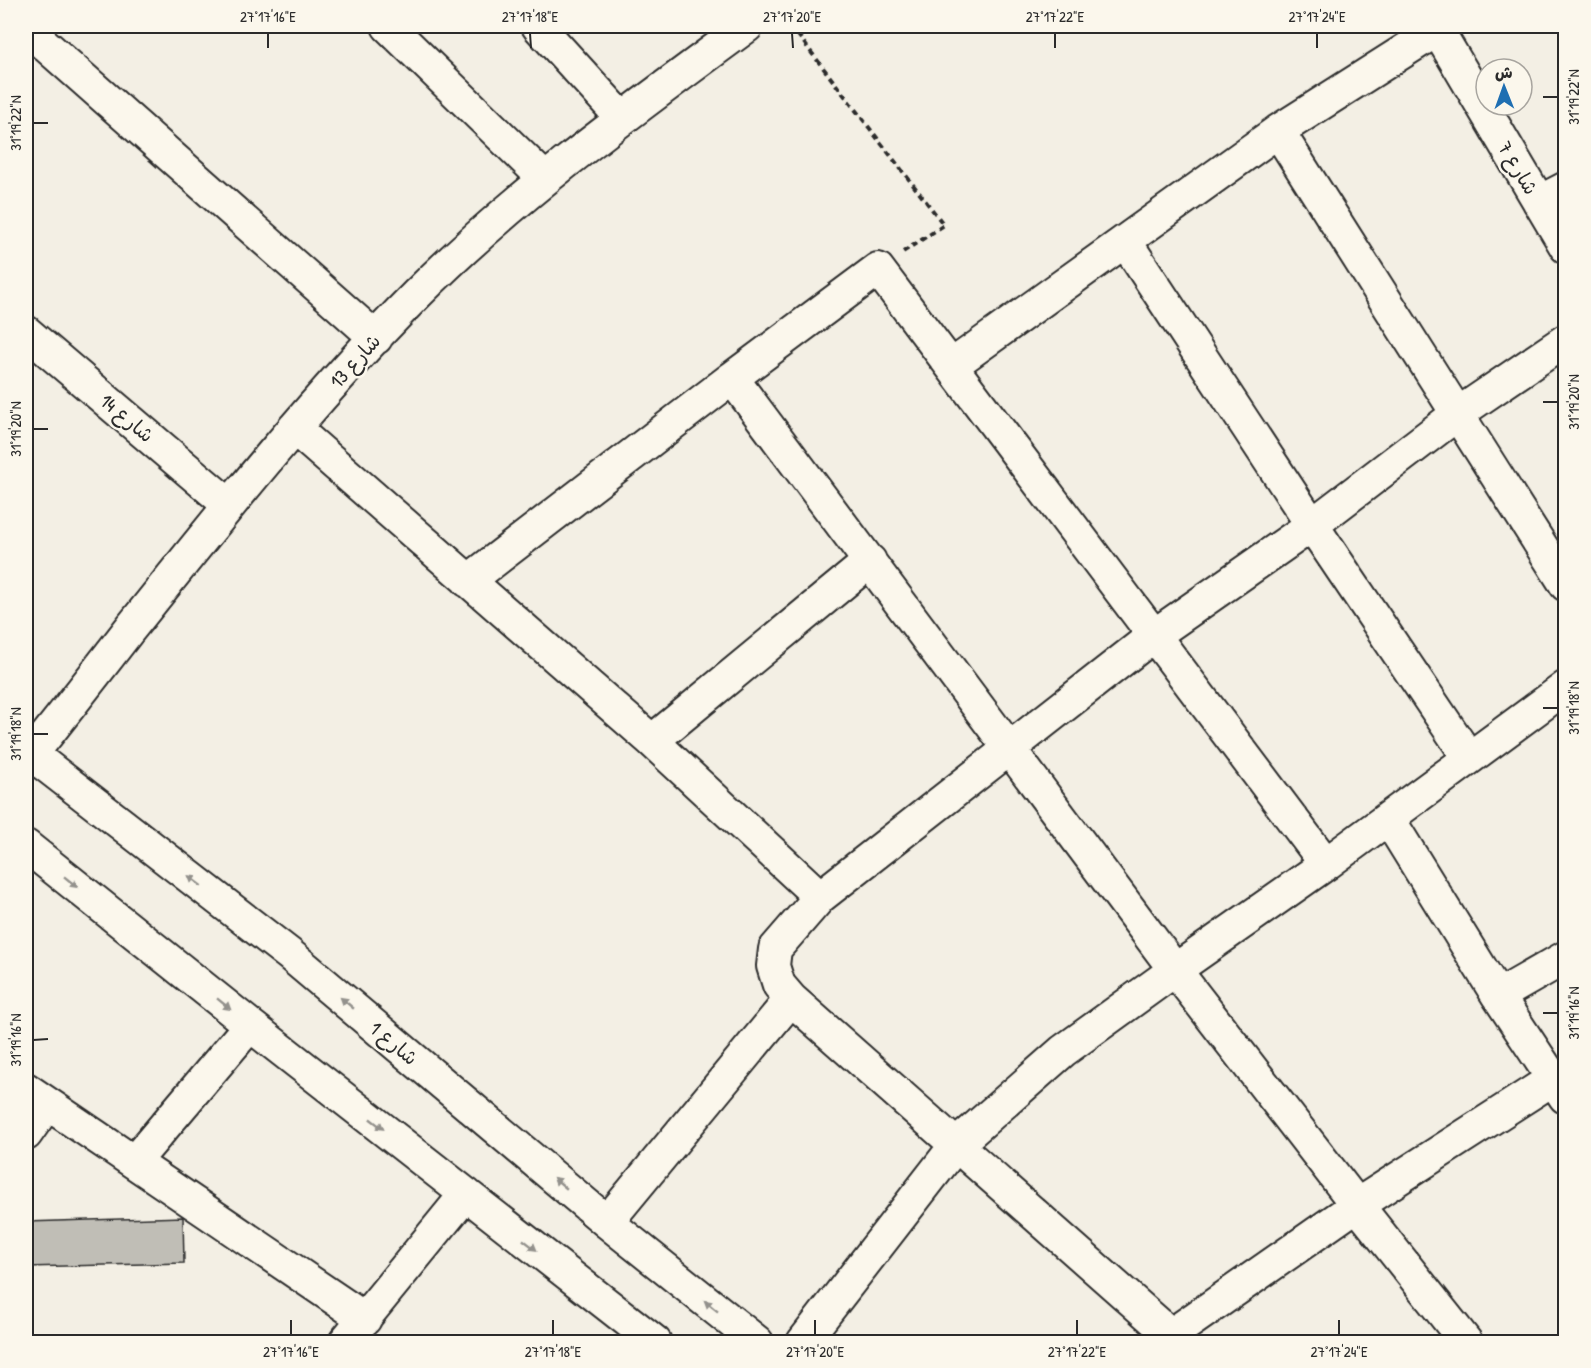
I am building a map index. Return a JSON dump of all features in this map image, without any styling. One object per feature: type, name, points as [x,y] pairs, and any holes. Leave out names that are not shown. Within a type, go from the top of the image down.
[{"type":"street","points":[[388,26],[544,178]]},
{"type":"street","points":[[538,26],[622,118]]},
{"type":"street","name":"شارع 13","points":[[27,755],[294,428],[376,338],[457,255],[544,178],[747,26]]},
{"type":"street","points":[[26,28],[376,338]]},
{"type":"street","points":[[951,366],[1278,131],[1436,28]]},
{"type":"street","name":"شارع 7","points":[[1436,28],[1552,195],[1566,248]]},
{"type":"street","points":[[1278,131],[1456,415],[1566,585]]},
{"type":"street","points":[[1125,241],[1469,758]]},
{"type":"street","points":[[468,581],[878,269],[1326,864]]},
{"type":"street","name":"شارع 14","points":[[26,332],[229,505]]},
{"type":"street","points":[[1388,818],[1498,996],[1560,1088],[1357,1204],[1166,1339],[956,1145],[791,999],[779,985],[773,966],[775,949],[820,897],[1153,636],[1312,525],[1456,415],[1566,340]]},
{"type":"street","points":[[732,378],[1175,970],[1466,1342]]},
{"type":"street","points":[[294,428],[652,741],[820,897]]},
{"type":"street","points":[[652,741],[870,561]]},
{"type":"street","points":[[803,1342],[956,1145],[1063,1051],[1326,864],[1566,687]]},
{"type":"street","name":"شارع 1","points":[[27,755],[289,954],[607,1222],[757,1342]]},
{"type":"street","points":[[26,846],[250,1025],[655,1342]]},
{"type":"street","points":[[1498,996],[1566,957]]},
{"type":"street","points":[[607,1222],[791,999]]},
{"type":"street","points":[[134,1162],[250,1025]]},
{"type":"street","points":[[26,1134],[36,1096],[365,1318]]},
{"type":"street","points":[[345,1342],[466,1194]]},
{"type":"path","points":[[791,26],[944,225],[878,269]]},
{"type":"building","points":[[183,1217],[184,1263],[26,1267],[26,1222]]}]
